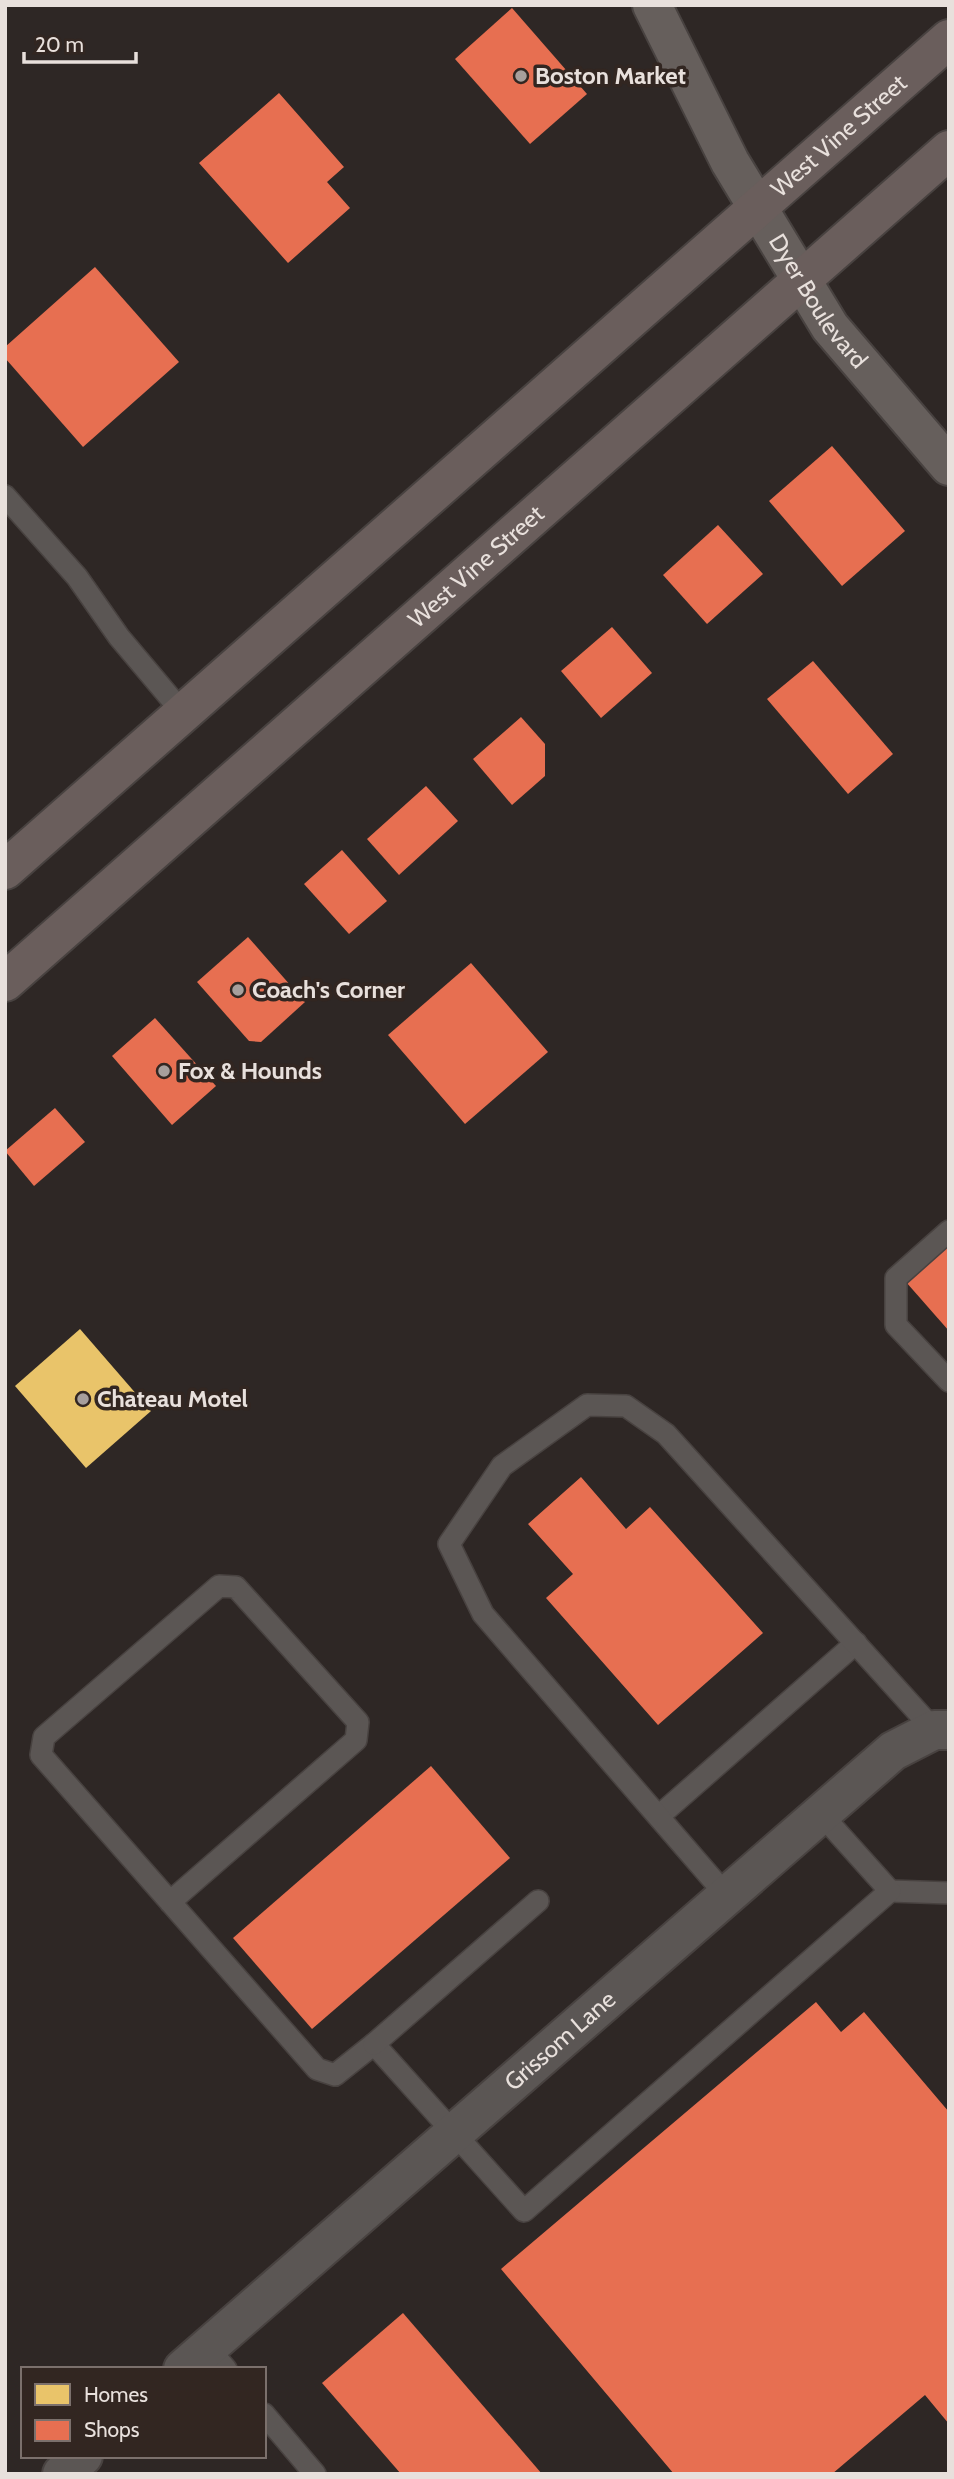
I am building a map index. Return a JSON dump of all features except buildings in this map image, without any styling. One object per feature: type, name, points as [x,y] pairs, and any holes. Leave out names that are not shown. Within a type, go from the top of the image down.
[{"type":"highway","name":"West Vine Street","points":[[5,870],[949,39]]},
{"type":"highway","name":"West Vine Street","points":[[5,982],[949,150]]},
{"type":"main road","name":"Dyer Boulevard","points":[[652,5],[730,162],[830,327],[949,466]]},
{"type":"street","name":"Grissom Lane","points":[[206,2362],[454,2133],[893,1751],[941,1730]]},
{"type":"street","points":[[62,2474],[81,2458]]},
{"type":"lane","points":[[5,496],[77,577],[120,637],[183,713]]},
{"type":"lane","points":[[949,1231],[896,1278],[896,1325],[949,1381]]},
{"type":"lane","points":[[727,1896],[483,1614],[449,1544],[502,1466],[587,1405],[626,1406],[666,1434],[856,1643],[941,1730]]},
{"type":"lane","points":[[170,1902],[356,1740],[358,1722],[236,1587],[219,1586],[44,1737],[41,1755],[170,1902],[317,2069],[335,2075],[538,1901]]},
{"type":"lane","points":[[659,1816],[856,1643]]},
{"type":"lane","points":[[821,1814],[890,1891]]},
{"type":"lane","points":[[374,2044],[524,2211],[890,1891],[949,1893]]},
{"type":"lane","points":[[266,2416],[315,2474]]},
{"type":"place","name":"Boston Market","points":[[521,76]]},
{"type":"place","name":"Coach's Corner","points":[[238,990]]},
{"type":"place","name":"Fox & Hounds","points":[[164,1071]]},
{"type":"place","name":"Chateau Motel","points":[[83,1399]]}]
